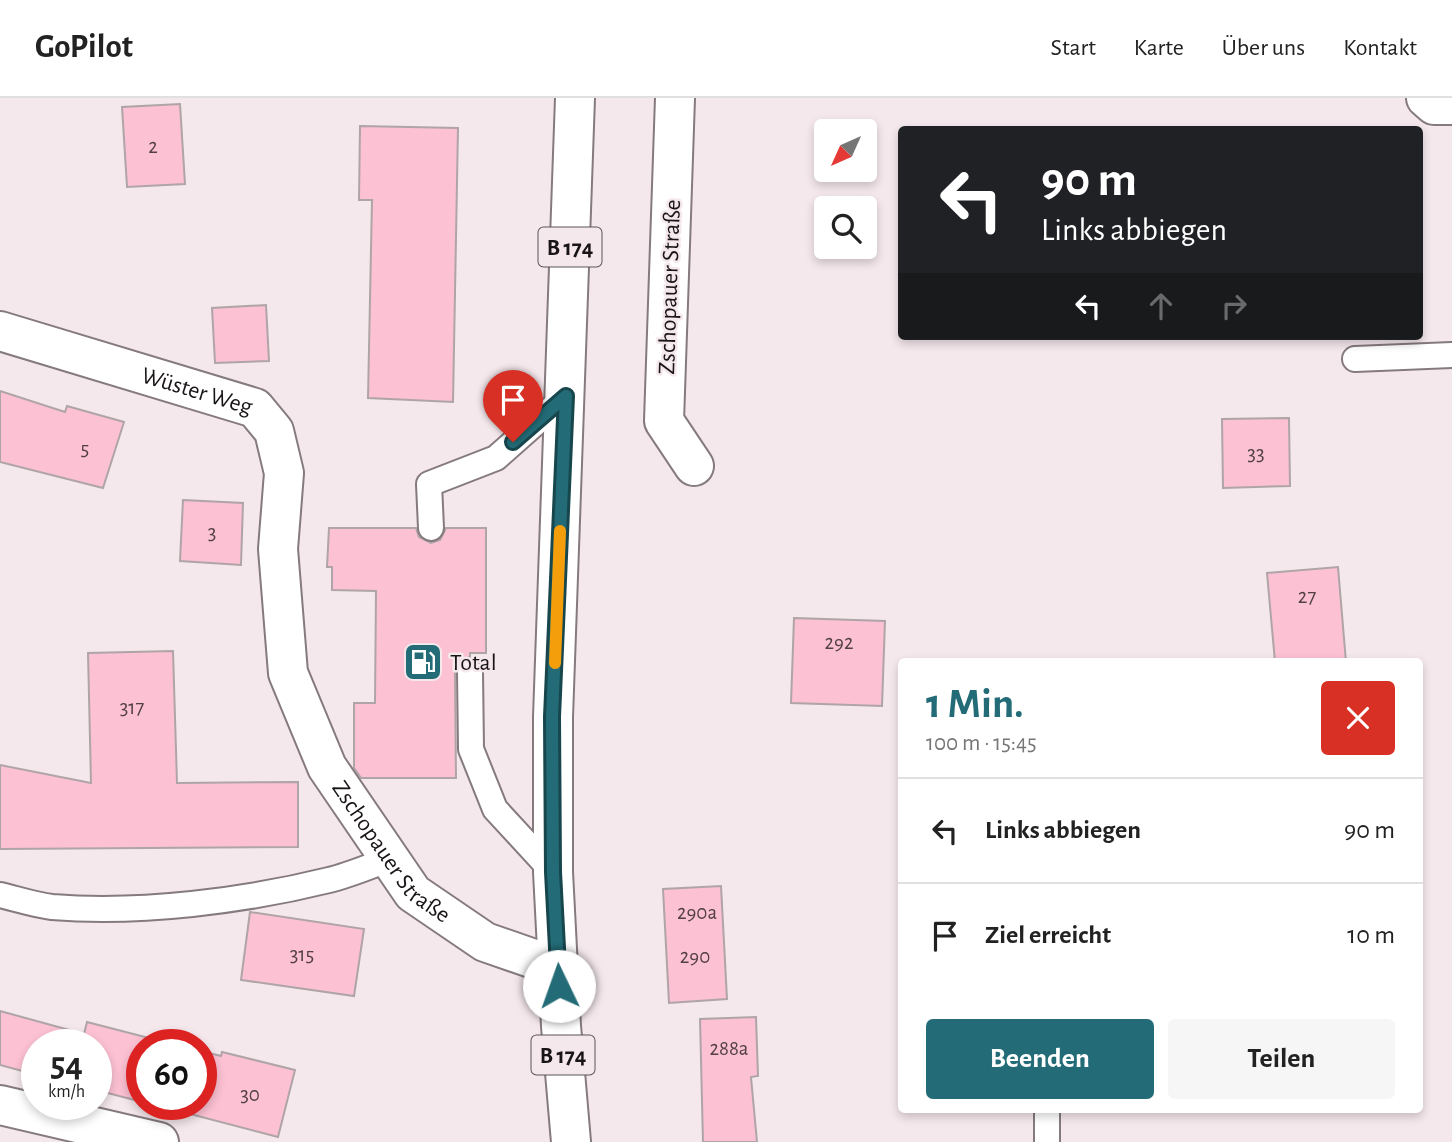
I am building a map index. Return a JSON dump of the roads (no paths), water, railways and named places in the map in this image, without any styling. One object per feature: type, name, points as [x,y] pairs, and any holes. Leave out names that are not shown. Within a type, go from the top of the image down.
[{"type":"street","name":"B 174","points":[[571,1142],[553,872],[552,717],[575,98]]},
{"type":"street","name":"Zschopauer Straße","points":[[674,98],[664,421],[694,466]]},
{"type":"street","points":[[1426,98],[1434,105],[1452,105]]},
{"type":"street","name":"Wüster Weg","points":[[0,331],[255,408],[274,431],[284,473],[278,549],[288,673]]},
{"type":"street","name":"Zschopauer Straße","points":[[288,673],[327,767],[414,893],[485,942],[558,967]]},
{"type":"street","points":[[0,1105],[159,1142]]},
{"type":"lane","points":[[1355,359],[1452,355]]},
{"type":"lane","points":[[430,528],[429,484],[496,458],[566,396]]},
{"type":"lane","points":[[470,672],[471,749],[495,809],[553,872]]},
{"type":"lane","points":[[0,895],[51,906],[135,907],[183,904],[239,898],[331,880],[390,859]]},
{"type":"lane","points":[[1047,1113],[1047,1142]]},
{"type":"place","name":"Total","points":[[423,662]]}]
